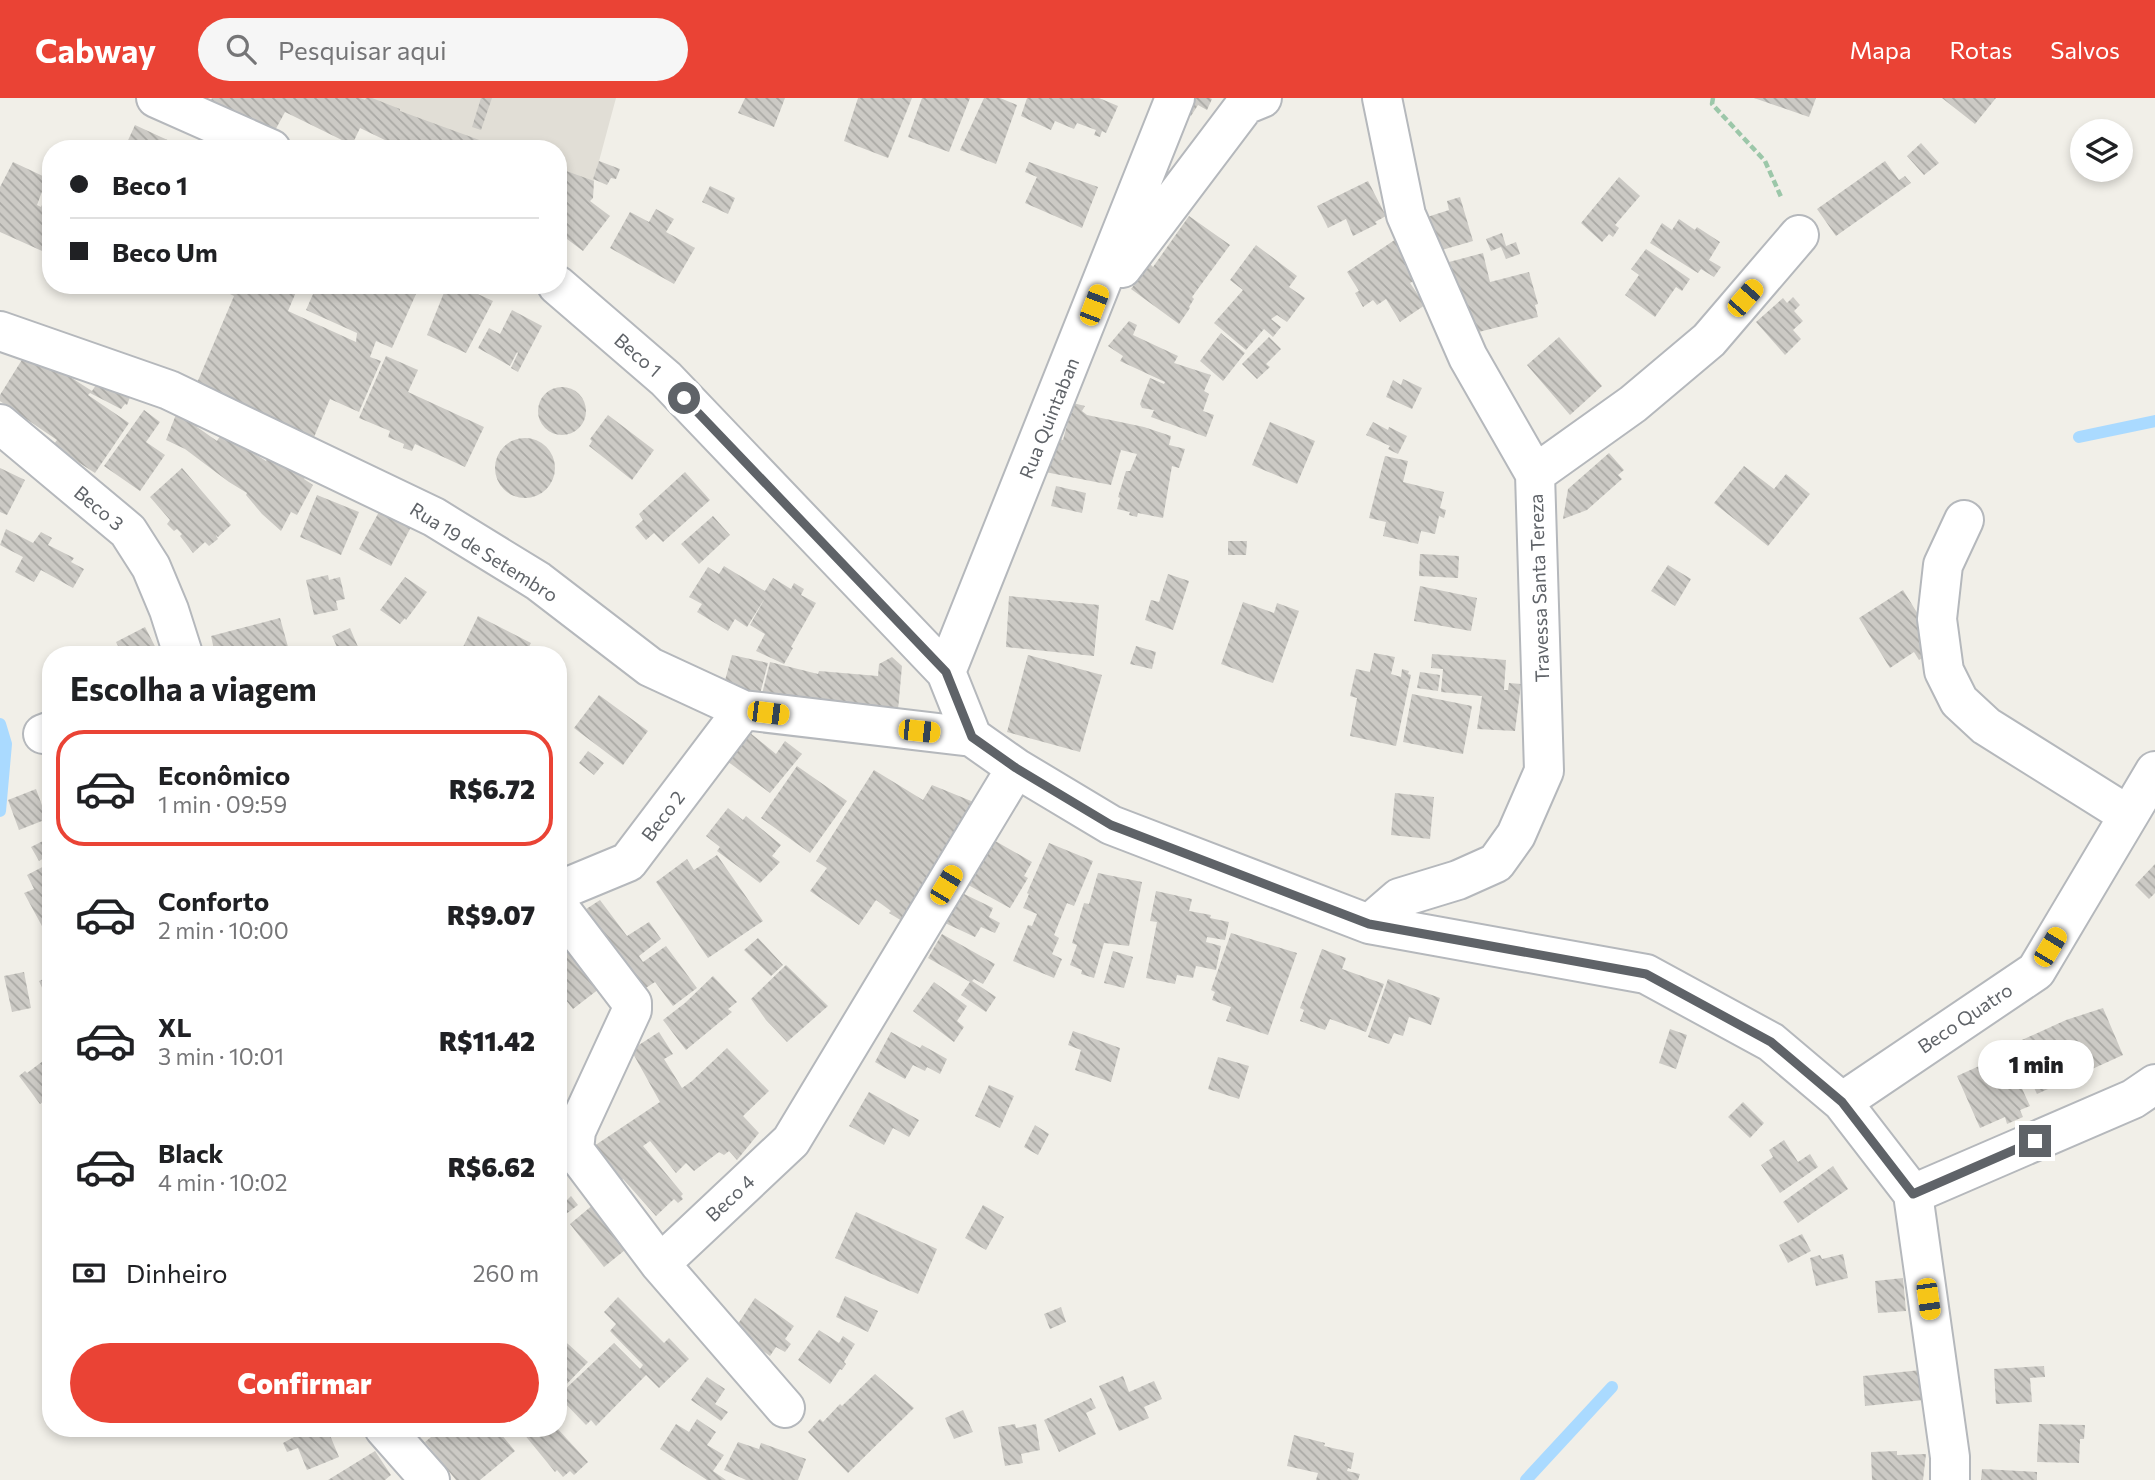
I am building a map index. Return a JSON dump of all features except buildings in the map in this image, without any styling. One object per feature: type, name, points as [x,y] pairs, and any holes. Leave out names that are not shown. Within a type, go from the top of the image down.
[{"type":"street","points":[[156,98],[251,140]]},
{"type":"street","name":"Rua Quintaban","points":[[946,672],[1175,98]]},
{"type":"street","points":[[1094,305],[1245,105],[1262,98]]},
{"type":"street","points":[[1382,98],[1406,215],[1468,357],[1535,474]]},
{"type":"street","name":"Travessa Santa Tereza","points":[[1369,924],[1399,898],[1458,880],[1496,863],[1516,835],[1544,771],[1535,474],[1633,404],[1709,340],[1799,235]]},
{"type":"street","name":"Beco 1","points":[[567,294],[666,379],[946,672]]},
{"type":"street","name":"Rua 19 de Setembro","points":[[0,331],[169,390],[434,517],[538,581],[650,667],[743,710],[972,737]]},
{"type":"street","name":"Beco 3","points":[[0,424],[128,531],[151,567],[180,646]]},
{"type":"street","points":[[1964,520],[1943,565],[1937,619],[1944,671],[1959,701],[1986,726],[2129,815]]},
{"type":"street","points":[[946,672],[972,737],[1016,768],[1111,825],[1369,924],[1646,974],[1771,1042],[1842,1102],[1913,1194],[1950,1457],[1950,1480]]},
{"type":"street","name":"Beco 2","points":[[567,887],[628,862],[743,710]]},
{"type":"street","name":"Beco 4","points":[[660,1264],[791,1141],[1016,768]]},
{"type":"street","name":"Beco Quatro","points":[[1842,1102],[2036,971],[2155,771]]},
{"type":"street","points":[[567,918],[632,1003],[632,1010],[576,1131],[574,1150],[660,1264],[785,1408]]},
{"type":"street","points":[[1913,1194],[2133,1099],[2155,1084]]},
{"type":"street","points":[[392,1437],[430,1480]]},
{"type":"path","points":[[1713,98],[1712,104],[1765,160],[1799,235]]},
{"type":"shaded area","points":[[323,98],[616,98],[588,202],[567,194],[567,140],[428,140]]},
{"type":"waterway","points":[[2079,437],[2155,421]]},
{"type":"waterway","points":[[0,724],[6,744],[0,811]]},
{"type":"waterway","points":[[1526,1480],[1612,1387]]},
{"type":"route","points":[[684,398],[946,672],[972,737],[1016,768],[1111,825],[1369,924],[1646,974],[1771,1042],[1842,1102],[1913,1194],[2035,1141]]}]
